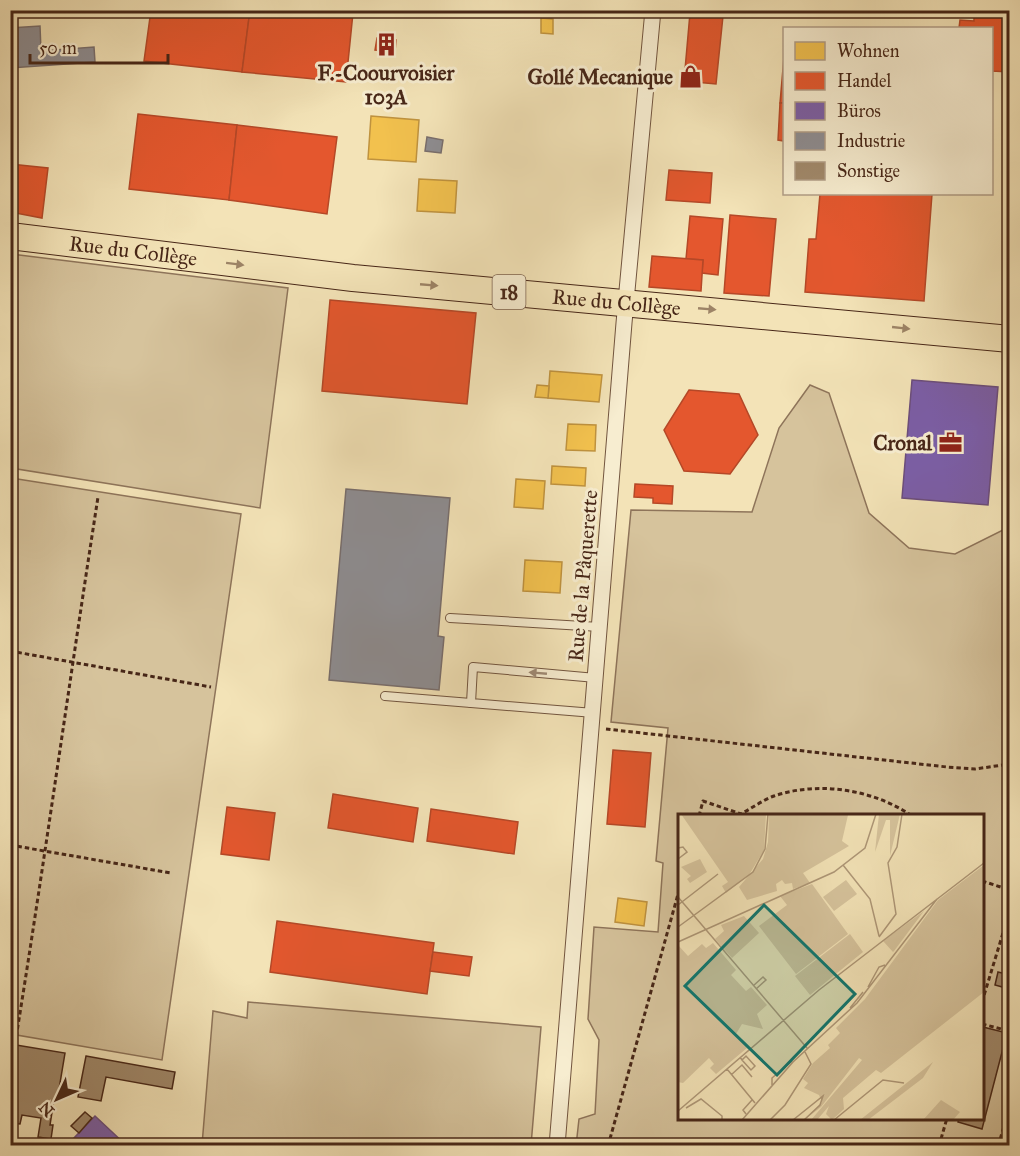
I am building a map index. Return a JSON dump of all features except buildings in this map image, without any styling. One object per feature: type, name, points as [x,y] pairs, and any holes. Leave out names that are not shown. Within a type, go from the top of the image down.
[{"type":"main road","name":"Rue du Collège","points":[[10,236],[353,278],[1010,339]]},
{"type":"street","name":"Rue de la Pâquerette","points":[[557,1146],[626,303],[653,10]]},
{"type":"lane","points":[[854,10],[955,10]]},
{"type":"lane","points":[[450,618],[600,627]]},
{"type":"lane","points":[[471,703],[474,668],[596,678]]},
{"type":"lane","points":[[386,696],[471,703],[593,720]]},
{"type":"path","points":[[10,1037],[16,1038],[98,497]]},
{"type":"path","points":[[10,651],[211,687]]},
{"type":"path","points":[[593,720],[947,767],[975,769],[1010,764]]},
{"type":"path","points":[[700,814],[703,801],[741,814],[772,797],[801,789],[838,789],[876,798],[908,814]]},
{"type":"path","points":[[10,845],[171,873]]},
{"type":"path","points":[[984,882],[1010,890]]},
{"type":"path","points":[[608,1146],[678,894]]},
{"type":"path","points":[[984,995],[1010,910]]},
{"type":"path","points":[[984,1025],[1010,1033]]},
{"type":"path","points":[[998,1146],[1010,1107]]},
{"type":"path","points":[[939,1146],[947,1120]]},
{"type":"shaded area","points":[[11,254],[288,288],[260,508],[11,468]]},
{"type":"shaded area","points":[[810,385],[829,393],[869,513],[909,548],[955,554],[1009,527],[1009,1145],[576,1146],[579,1119],[595,1114],[599,1040],[588,1019],[594,927],[658,932],[663,863],[656,861],[668,728],[611,722],[631,510],[752,512],[779,428]]},
{"type":"shaded area","points":[[11,478],[241,514],[162,1060],[11,1034]]},
{"type":"shaded area","points":[[248,1002],[541,1027],[531,1145],[202,1145],[213,1011],[247,1018]]},
{"type":"place","name":"F.-Coourvoisier 103A","points":[[386,45]]},
{"type":"place","name":"Gollé Mecanique","points":[[691,77]]},
{"type":"place","name":"Cronal","points":[[950,443]]}]
